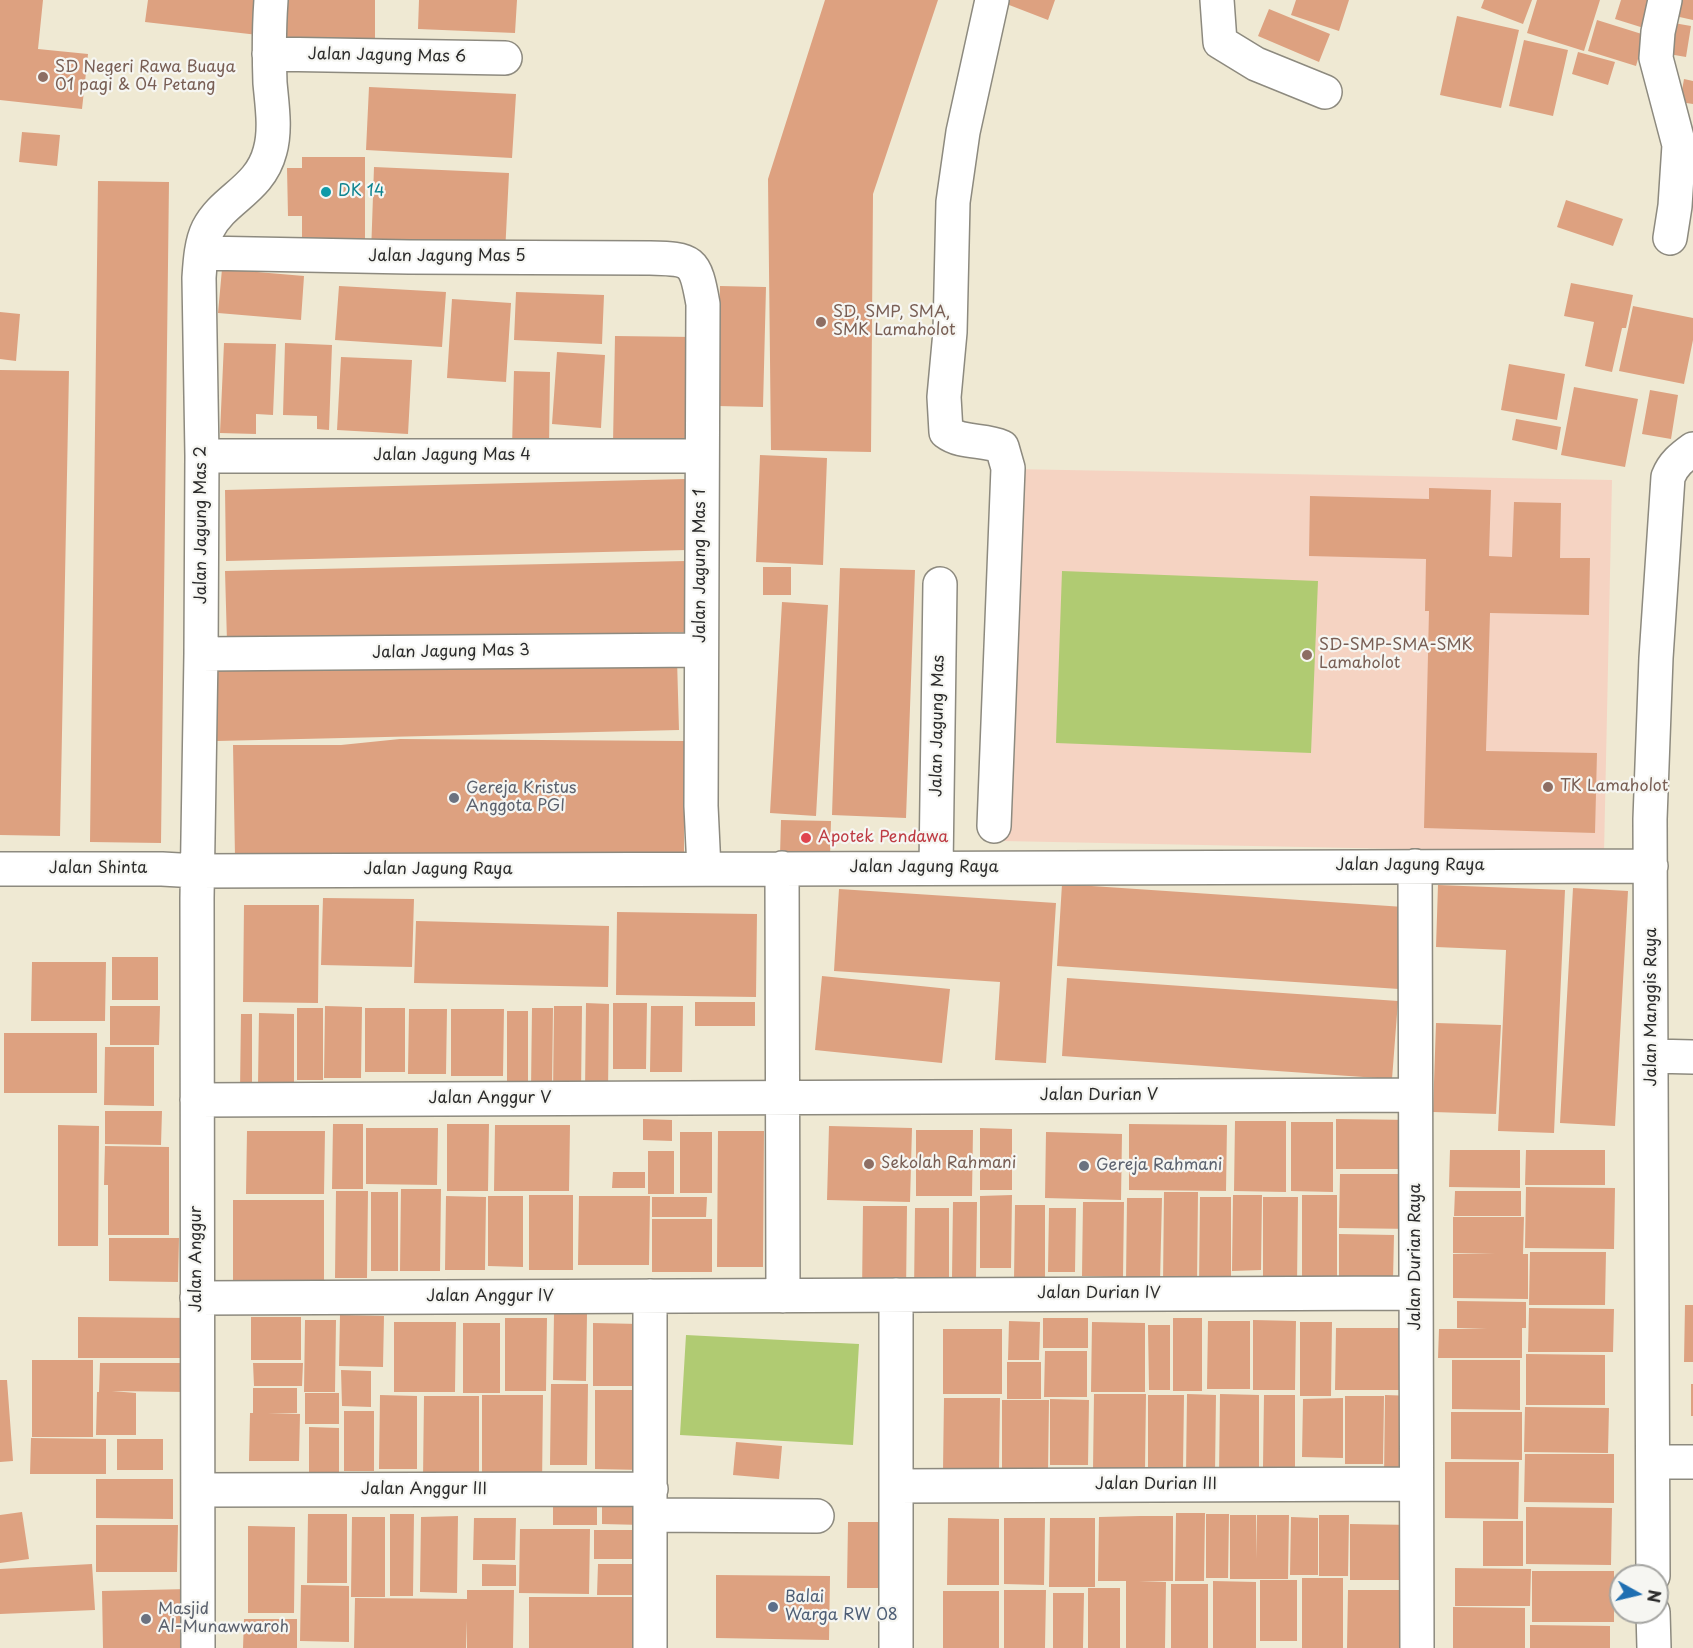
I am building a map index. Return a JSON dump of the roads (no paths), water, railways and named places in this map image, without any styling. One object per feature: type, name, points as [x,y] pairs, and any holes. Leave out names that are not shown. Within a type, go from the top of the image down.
[{"type":"street","name":"Jalan Jagung Mas 2","points":[[197,871],[202,456],[199,278],[208,229],[221,212],[261,175],[270,151],[273,129],[269,54],[271,0]]},
{"type":"street","points":[[992,0],[963,132],[953,202],[951,332],[944,397],[946,432],[952,436],[991,442],[1002,447],[1008,468],[994,826]]},
{"type":"street","points":[[1217,0],[1220,42],[1256,64],[1324,92]]},
{"type":"street","points":[[1665,0],[1658,32],[1656,58],[1679,145],[1675,206],[1670,238]]},
{"type":"street","name":"Jalan Jagung Mas 6","points":[[269,54],[505,58]]},
{"type":"street","name":"Jalan Jagung Mas 5","points":[[202,253],[647,258],[680,259],[692,265]]},
{"type":"street","name":"Jalan Jagung Mas 1","points":[[692,265],[698,278],[703,304],[701,806],[704,869]]},
{"type":"street","name":"Jalan Manggis Raya","points":[[1653,1564],[1650,819],[1656,658],[1668,477],[1672,468],[1693,449]]},
{"type":"street","name":"Jalan Jagung Mas 4","points":[[202,456],[701,456]]},
{"type":"street","name":"Jalan Jagung Mas","points":[[936,868],[940,584]]},
{"type":"street","name":"Jalan Jagung Mas 3","points":[[201,654],[701,650]]},
{"type":"street","name":"Jalan Durian Raya","points":[[1415,866],[1417,1648]]},
{"type":"street","name":"Jalan Jagung Raya","points":[[197,871],[1651,866]]},
{"type":"street","points":[[782,868],[783,1296]]},
{"type":"street","name":"Jalan Shinta","points":[[0,869],[197,871]]},
{"type":"street","name":"Jalan Anggur","points":[[197,871],[198,1648]]},
{"type":"street","points":[[1652,1056],[1693,1057]]},
{"type":"street","name":"Jalan Durian V","points":[[782,1098],[1415,1095]]},
{"type":"street","name":"Jalan Anggur V","points":[[197,1100],[782,1098]]},
{"type":"street","name":"Jalan Durian IV","points":[[783,1296],[1416,1293]]},
{"type":"street","points":[[650,1296],[651,1648]]},
{"type":"street","name":"Jalan Anggur IV","points":[[197,1298],[783,1296]]},
{"type":"street","points":[[896,1296],[896,1648]]},
{"type":"street","points":[[1653,1462],[1693,1462]]},
{"type":"street","name":"Jalan Durian III","points":[[896,1486],[1416,1484]]},
{"type":"street","name":"Jalan Anggur III","points":[[198,1491],[650,1502],[817,1516]]},
{"type":"street","points":[[1653,1624],[1654,1648]]},
{"type":"place","name":"SD Negeri Rawa Buaya 01 pagi & 04 Petang","points":[[43,77]]},
{"type":"place","name":"DK 14","points":[[326,192]]},
{"type":"place","name":"SD, SMP, SMA, SMK Lamaholot","points":[[821,322]]},
{"type":"place","name":"SD-SMP-SMA-SMK Lamaholot","points":[[1307,655]]},
{"type":"place","name":"TK Lamaholot","points":[[1548,787]]},
{"type":"place","name":"Gereja Kristus Anggota PGI","points":[[454,798]]},
{"type":"place","name":"Apotek Pendawa","points":[[806,838]]},
{"type":"place","name":"Sekolah Rahmani","points":[[869,1164]]},
{"type":"place","name":"Gereja Rahmani","points":[[1084,1166]]},
{"type":"place","name":"Balai Warga RW 08","points":[[773,1607]]},
{"type":"place","name":"Masjid Al-Munawwaroh","points":[[146,1619]]}]
